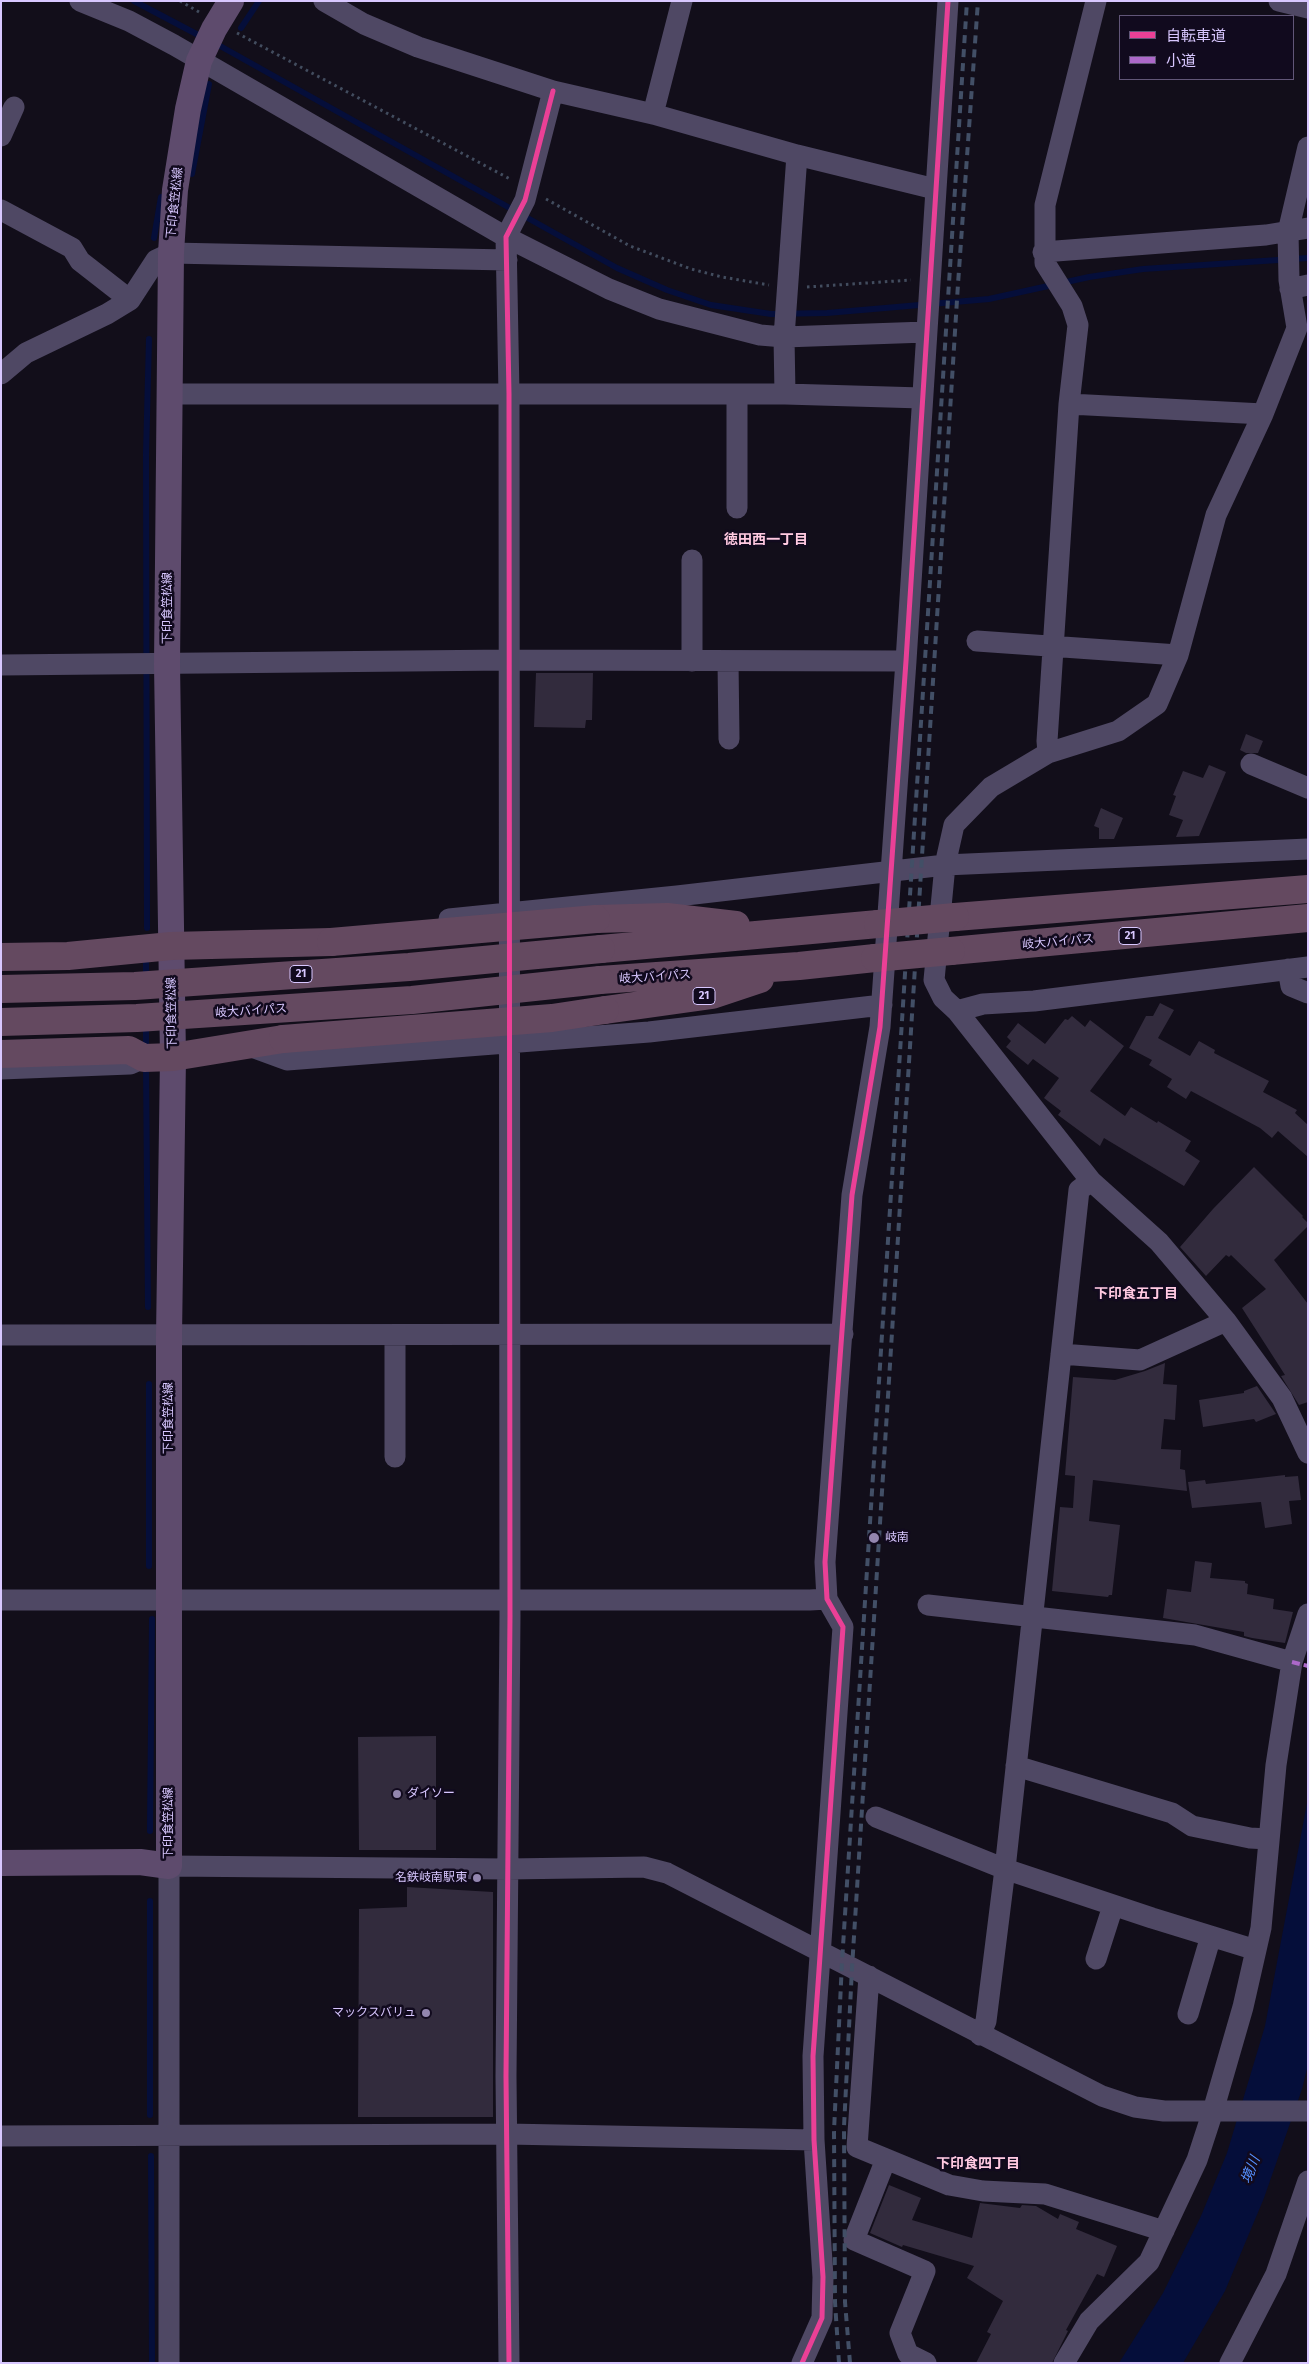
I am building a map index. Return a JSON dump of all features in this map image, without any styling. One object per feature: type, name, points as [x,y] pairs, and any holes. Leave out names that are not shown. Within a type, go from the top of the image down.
[{"type":"highway","name":"21","points":[[1,990],[145,985],[409,967],[792,931],[1308,889]]},
{"type":"highway","name":"21","points":[[1,957],[68,956],[171,946],[331,942],[596,919],[668,917],[792,931]]},
{"type":"highway","name":"岐大バイパス","points":[[1,1022],[137,1018],[412,1000],[600,980],[799,966],[1308,918]]},
{"type":"highway","name":"21","points":[[1,1054],[129,1050],[144,1058],[173,1057],[283,1039],[552,1018],[712,995],[799,966]]},
{"type":"main road","name":"下印食笠松線","points":[[1,1863],[140,1862],[169,1866],[169,1336],[173,1057],[171,946],[153,664],[169,394],[170,254],[175,190],[188,109],[206,47],[231,1]]},
{"type":"street","points":[[324,1],[364,24],[418,46],[553,92],[653,114],[797,155],[935,189]]},
{"type":"street","points":[[653,114],[682,1]]},
{"type":"street","points":[[802,2363],[822,2318],[824,2277],[814,2140],[813,2056],[843,1627],[827,1599],[825,1562],[852,1195],[882,1006],[948,1]]},
{"type":"street","points":[[1048,754],[1047,741],[1069,404],[1078,325],[1072,306],[1044,257],[1045,205],[1096,1]]},
{"type":"street","points":[[1279,1],[1308,8]]},
{"type":"street","points":[[83,2],[129,22],[174,45],[206,47],[509,232],[609,289],[659,309],[760,335],[784,331],[926,326]]},
{"type":"street","points":[[509,2363],[507,2134],[510,1599],[510,912],[507,260],[509,232],[526,200],[553,92]]},
{"type":"street","points":[[1,136],[14,107]]},
{"type":"street","points":[[1308,147],[1295,233],[1297,328],[1263,414],[1216,515],[1178,655],[1157,704],[1118,731],[1048,754],[991,787],[954,825],[946,865],[934,980],[943,998],[957,1012],[1090,1182],[1159,1242],[1226,1321],[1282,1398],[1308,1453]]},
{"type":"street","points":[[785,394],[784,331],[797,155]]},
{"type":"street","points":[[1,210],[72,248],[80,261],[130,300]]},
{"type":"street","points":[[1044,257],[1295,233]]},
{"type":"street","points":[[1,374],[26,353],[107,314],[130,300],[156,260],[170,254],[507,260]]},
{"type":"street","points":[[169,394],[785,394],[922,398]]},
{"type":"street","points":[[737,508],[738,394]]},
{"type":"street","points":[[1069,404],[1263,414]]},
{"type":"street","points":[[692,560],[692,661]]},
{"type":"street","points":[[977,641],[1178,655]]},
{"type":"street","points":[[1,665],[509,660],[906,661]]},
{"type":"street","points":[[728,661],[729,739]]},
{"type":"street","points":[[1251,764],[1308,788]]},
{"type":"street","points":[[271,943],[278,937],[946,865],[1308,849]]},
{"type":"street","points":[[1,944],[42,944],[68,956]]},
{"type":"street","points":[[957,1012],[983,1004],[1034,1002],[1298,968],[1291,986],[1308,993]]},
{"type":"street","points":[[246,1045],[287,1060],[649,1032],[882,1006]]},
{"type":"street","points":[[1,1068],[130,1064],[144,1058]]},
{"type":"street","points":[[980,2035],[986,2021],[1005,1869],[1034,1616],[1078,1190],[1090,1182]]},
{"type":"street","points":[[1061,1354],[1140,1360],[1226,1321]]},
{"type":"street","points":[[1,1335],[843,1334]]},
{"type":"street","points":[[395,1335],[395,1457]]},
{"type":"street","points":[[1,1600],[827,1599]]},
{"type":"street","points":[[928,1605],[1195,1634],[1292,1662]]},
{"type":"street","points":[[1064,2363],[1089,2321],[1149,2262],[1218,2111],[1261,1928],[1276,1765],[1292,1662],[1308,1614]]},
{"type":"street","points":[[1016,1766],[1172,1813],[1192,1826],[1250,1838],[1268,1839]]},
{"type":"street","points":[[876,1817],[1005,1869],[1113,1906],[1256,1950]]},
{"type":"street","points":[[169,2363],[169,1866],[508,1869],[644,1868],[667,1873],[1102,2096],[1135,2107],[1164,2110],[1306,2110]]},
{"type":"street","points":[[1096,1959],[1113,1906]]},
{"type":"street","points":[[1188,2014],[1211,1936]]},
{"type":"street","points":[[868,1976],[857,2147],[949,2186],[983,2191],[1045,2194],[1164,2231]]},
{"type":"street","points":[[1,2136],[507,2134],[814,2140]]},
{"type":"street","points":[[886,2159],[854,2240],[925,2272],[900,2333],[908,2354],[926,2363]]},
{"type":"street","points":[[1230,2363],[1276,2274],[1308,2181]]},
{"type":"water","name":"境川","points":[[1308,1798],[1308,2065],[1302,2089],[1264,2198],[1225,2291],[1183,2363],[1119,2363],[1163,2293],[1201,2216],[1227,2153],[1265,2026]]},
{"type":"building","points":[[536,673],[593,673],[592,720],[586,720],[585,728],[534,727]]},
{"type":"building","points":[[1246,734],[1263,741],[1258,753],[1246,753],[1240,750]]},
{"type":"building","points":[[1209,765],[1226,772],[1199,836],[1176,837],[1183,820],[1169,815],[1176,796],[1173,795],[1183,771],[1203,778]]},
{"type":"building","points":[[1101,808],[1123,818],[1114,839],[1099,839],[1099,828],[1094,826]]},
{"type":"building","points":[[1160,1003],[1174,1010],[1158,1038],[1190,1056],[1199,1041],[1215,1050],[1214,1053],[1269,1081],[1263,1092],[1297,1110],[1295,1113],[1308,1125],[1308,1157],[1278,1131],[1272,1138],[1260,1128],[1191,1091],[1186,1099],[1167,1087],[1172,1079],[1149,1065],[1152,1060],[1129,1048],[1146,1016],[1153,1016]]},
{"type":"building","points":[[1072,1016],[1085,1027],[1090,1020],[1124,1046],[1090,1091],[1125,1116],[1131,1107],[1191,1141],[1185,1151],[1200,1161],[1184,1186],[1104,1138],[1100,1146],[1058,1115],[1061,1111],[1044,1098],[1059,1078],[1033,1059],[1028,1065],[1006,1047],[1011,1041],[1007,1037],[1018,1023],[1045,1044],[1065,1019],[1068,1020]]},
{"type":"building","points":[[1254,1167],[1308,1223],[1308,1226],[1274,1260],[1308,1304],[1308,1402],[1299,1405],[1281,1376],[1285,1375],[1242,1308],[1266,1289],[1231,1255],[1229,1257],[1226,1255],[1206,1276],[1180,1247],[1213,1209]]},
{"type":"building","points":[[1165,1363],[1163,1384],[1177,1385],[1175,1420],[1164,1419],[1161,1449],[1181,1450],[1180,1469],[1185,1470],[1187,1491],[1093,1480],[1089,1521],[1120,1525],[1112,1595],[1108,1597],[1052,1591],[1060,1507],[1073,1508],[1075,1476],[1065,1475],[1073,1377],[1115,1380]]},
{"type":"building","points":[[1257,1386],[1276,1414],[1256,1422],[1254,1419],[1203,1427],[1199,1400],[1244,1393],[1244,1391]]},
{"type":"building","points":[[1285,1475],[1285,1477],[1298,1476],[1301,1500],[1289,1501],[1292,1524],[1265,1528],[1261,1502],[1192,1508],[1188,1482],[1205,1480],[1206,1484]]},
{"type":"building","points":[[1195,1561],[1212,1563],[1210,1578],[1245,1581],[1248,1584],[1247,1594],[1274,1599],[1273,1609],[1293,1612],[1285,1643],[1244,1636],[1244,1632],[1163,1618],[1167,1589],[1191,1592]]},
{"type":"building","name":"ダイソー","points":[[436,1736],[436,1850],[359,1850],[358,1737]]},
{"type":"building","name":"マックスバリュ","points":[[407,1887],[493,1892],[493,2117],[358,2117],[359,1909],[407,1907]]},
{"type":"building","points":[[889,2185],[921,2198],[912,2220],[972,2238],[980,2203],[1020,2208],[1022,2205],[1036,2206],[1058,2219],[1060,2214],[1079,2222],[1076,2229],[1117,2246],[1104,2277],[1097,2274],[1066,2330],[1068,2331],[1052,2363],[976,2363],[991,2334],[987,2332],[1003,2301],[967,2278],[974,2266],[903,2245],[902,2247],[870,2233]]},
{"type":"waterway","points":[[134,1],[204,38]]},
{"type":"waterway","points":[[241,28],[259,1]]},
{"type":"waterway","points":[[213,42],[617,268],[667,290],[711,305],[771,314],[827,313],[989,299],[1089,277],[1143,269],[1308,258]]},
{"type":"waterway","points":[[192,174],[209,84]]},
{"type":"waterway","points":[[154,238],[161,197]]},
{"type":"waterway","points":[[147,928],[146,454],[149,339]]},
{"type":"waterway","points":[[146,956],[146,978]]},
{"type":"waterway","points":[[146,1023],[146,1049]]},
{"type":"waterway","points":[[146,1063],[148,1307]]},
{"type":"waterway","points":[[149,1384],[149,1566]]},
{"type":"waterway","points":[[150,1831],[152,1619]]},
{"type":"waterway","points":[[150,1901],[150,2115]]},
{"type":"waterway","points":[[151,2156],[152,2363]]},
{"type":"railway","points":[[839,2363],[835,2302],[834,2131],[842,1962],[967,1]]},
{"type":"railway","points":[[850,2363],[845,2302],[844,2127],[852,1968],[958,284],[978,1]]},
{"type":"marked path","points":[[1292,1662],[1308,1666]]},
{"type":"cycle path","points":[[802,2363],[822,2318],[823,2277],[814,2140],[813,2056],[843,1627],[827,1599],[825,1562],[852,1195],[880,1027],[906,661],[948,1]]},
{"type":"cycle path","points":[[509,2363],[506,2076],[510,1615],[509,394],[506,237],[525,200],[553,91]]},
{"type":"place","name":"岐南","points":[[874,1538]]},
{"type":"place","name":"ダイソー","points":[[397,1794]]},
{"type":"place","name":"名鉄岐南駅東","points":[[477,1878]]},
{"type":"place","name":"マックスバリュ","points":[[426,2013]]},
{"type":"district","name":"徳田西一丁目","points":[[766,540]]},
{"type":"district","name":"下印食五丁目","points":[[1136,1294]]},
{"type":"district","name":"下印食四丁目","points":[[978,2164]]}]
